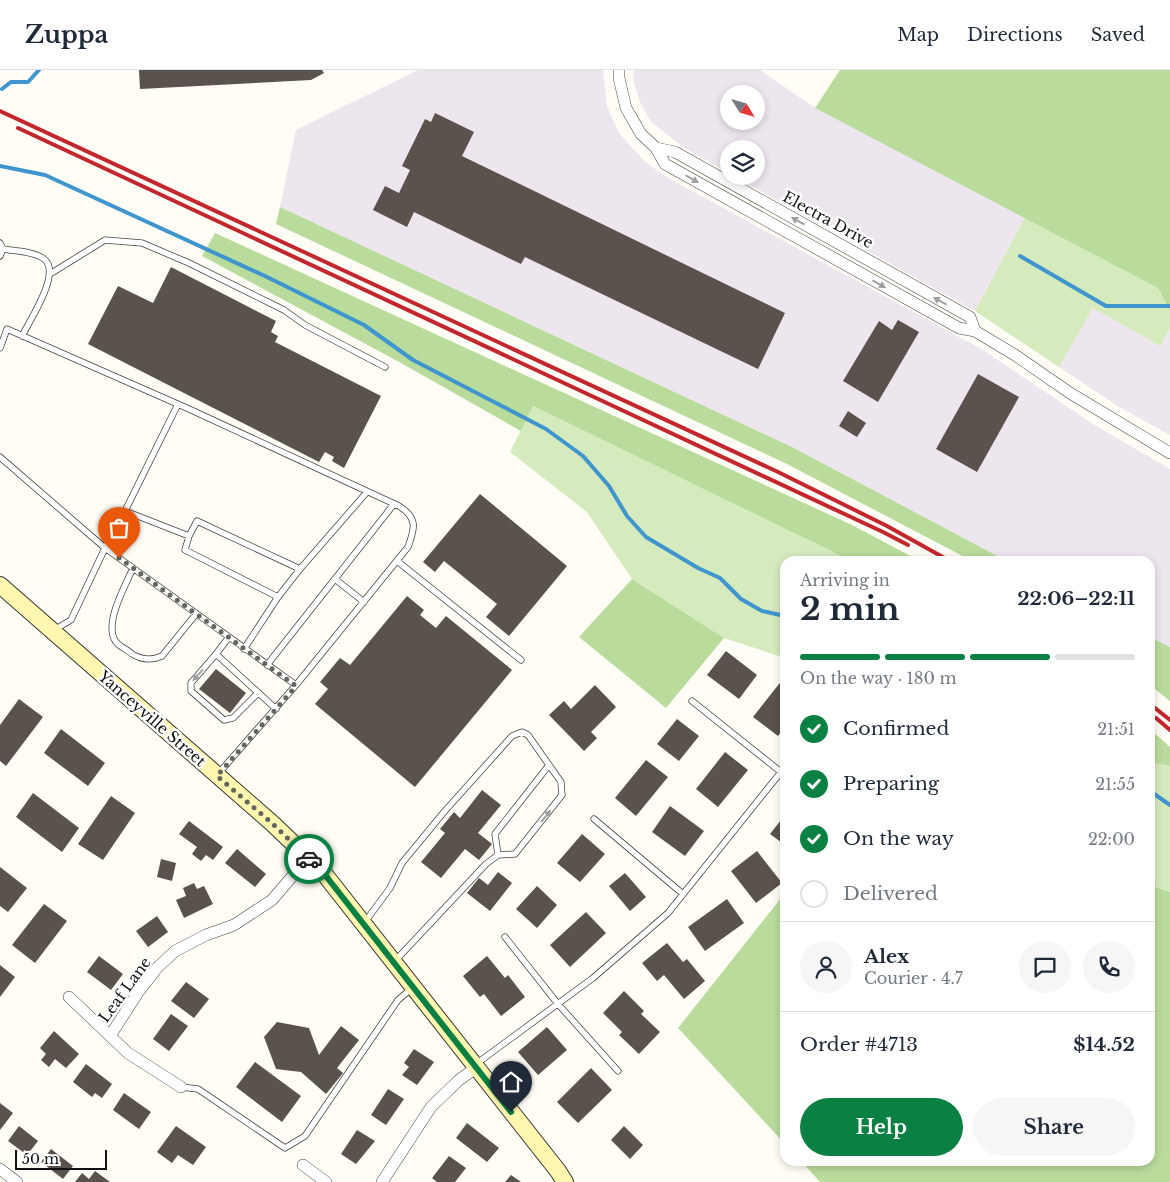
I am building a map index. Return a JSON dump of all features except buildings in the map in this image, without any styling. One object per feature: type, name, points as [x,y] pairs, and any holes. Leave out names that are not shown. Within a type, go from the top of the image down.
[{"type":"main road","name":"Yanceyville Street","points":[[0,585],[273,824],[322,871],[565,1182]]},
{"type":"street","name":"Electra Drive","points":[[619,70],[620,86],[626,108],[641,134],[656,148],[665,164],[959,328],[975,331],[1015,355],[1070,393],[1170,453]]},
{"type":"street","name":"Electra Drive","points":[[656,148],[675,152],[970,317],[975,331]]},
{"type":"street","name":"Leaf Lane","points":[[110,1036],[139,991],[157,968],[175,951],[206,935],[234,925],[272,900],[308,858]]},
{"type":"street","points":[[69,997],[128,1053],[181,1087]]},
{"type":"street","points":[[382,1182],[432,1107],[475,1066]]},
{"type":"street","points":[[303,1165],[326,1182]]},
{"type":"street","points":[[0,1169],[17,1182]]},
{"type":"lane","points":[[50,274],[105,240],[142,243],[189,263],[284,310],[305,325],[384,367]]},
{"type":"lane","points":[[0,243],[2,249],[0,256]]},
{"type":"lane","points":[[2,249],[43,258],[49,264],[50,274],[46,287],[22,336]]},
{"type":"lane","points":[[854,270],[862,256]]},
{"type":"lane","points":[[0,348],[2,336],[7,329],[178,404],[394,504],[409,512],[414,521],[414,533],[408,547],[296,686],[217,776]]},
{"type":"lane","points":[[52,632],[71,620],[178,404]]},
{"type":"lane","points":[[0,457],[105,548],[296,686]]},
{"type":"lane","points":[[244,649],[278,597],[367,492]]},
{"type":"lane","points":[[267,664],[394,504]]},
{"type":"lane","points":[[125,511],[189,536]]},
{"type":"lane","points":[[278,597],[185,550],[189,536],[197,521],[300,569]]},
{"type":"lane","points":[[397,561],[521,660]]},
{"type":"lane","points":[[133,568],[114,614],[111,628],[116,642],[140,659],[154,660],[162,656],[196,614]]},
{"type":"lane","points":[[335,579],[364,602]]},
{"type":"lane","points":[[230,637],[191,683],[191,691],[224,720],[233,718],[258,693]]},
{"type":"lane","points":[[216,654],[276,709]]},
{"type":"lane","points":[[692,701],[780,767]]},
{"type":"lane","points":[[363,924],[390,888],[402,864],[444,812],[512,736],[522,732],[528,735],[561,782],[562,795],[515,854],[498,855],[486,864],[394,962]]},
{"type":"lane","points":[[498,855],[494,834],[548,765]]},
{"type":"lane","points":[[475,1066],[593,978],[668,913],[780,773]]},
{"type":"lane","points":[[594,818],[683,894]]},
{"type":"lane","points":[[505,937],[558,1004],[618,1071]]},
{"type":"lane","points":[[181,1087],[198,1089],[285,1148],[304,1136],[398,1000],[413,987]]},
{"type":"shaded area","points":[[418,70],[603,70],[607,107],[619,133],[644,161],[665,176],[983,350],[1093,424],[1170,469],[1170,647],[1155,640],[1155,556],[998,556],[792,447],[280,207],[296,130]]},
{"type":"shaded area","points":[[634,70],[760,70],[815,108],[1025,217],[975,311],[750,185],[765,185],[765,140],[720,140],[720,168],[683,147],[651,122],[640,102],[633,80]]},
{"type":"shaded area","points":[[1093,308],[1160,346],[1170,328],[1170,435],[1119,407],[1059,367]]},
{"type":"green space","points":[[840,70],[1170,70],[1170,311],[1158,288],[815,108]]},
{"type":"green space","points":[[280,207],[792,447],[998,556],[962,556],[787,464],[276,224]]},
{"type":"green space","points":[[1025,217],[1158,288],[1170,311],[1170,328],[1160,346],[1093,308],[1059,367],[975,311]]},
{"type":"green space","points":[[215,233],[850,524],[911,556],[840,556],[533,406],[521,431],[401,363],[202,256]]},
{"type":"green space","points":[[533,406],[840,556],[780,556],[780,656],[724,638],[632,579],[587,512],[510,452]]},
{"type":"green space","points":[[632,579],[724,638],[666,708],[579,637]]},
{"type":"green space","points":[[1155,640],[1170,647],[1170,701],[1155,689]]},
{"type":"green space","points":[[1155,734],[1170,747],[1170,766],[1155,763]]},
{"type":"green space","points":[[1155,763],[1170,766],[1170,892],[1155,887]]},
{"type":"green space","points":[[1155,887],[1170,892],[1170,1182],[820,1182],[806,1166],[1155,1166]]},
{"type":"green space","points":[[780,899],[780,1139],[678,1028]]},
{"type":"waterway","points":[[2,89],[11,82],[28,82],[39,70]]},
{"type":"waterway","points":[[0,166],[45,175],[267,277],[364,325],[413,360],[546,429],[583,456],[609,486],[627,516],[646,537],[698,568],[720,578],[741,599],[762,611],[780,615]]},
{"type":"waterway","points":[[1020,256],[1106,306],[1170,306]]},
{"type":"waterway","points":[[1155,794],[1170,805]]},
{"type":"railway","points":[[0,111],[778,472],[887,526],[941,556]]},
{"type":"railway","points":[[18,128],[908,545]]},
{"type":"railway","points":[[1155,708],[1170,720]]},
{"type":"railway","points":[[1156,718],[1170,730]]},
{"type":"way so far","points":[[119,558],[296,686],[217,776],[273,824],[309,859]]},
{"type":"route","points":[[309,859],[322,871],[511,1112]]}]
